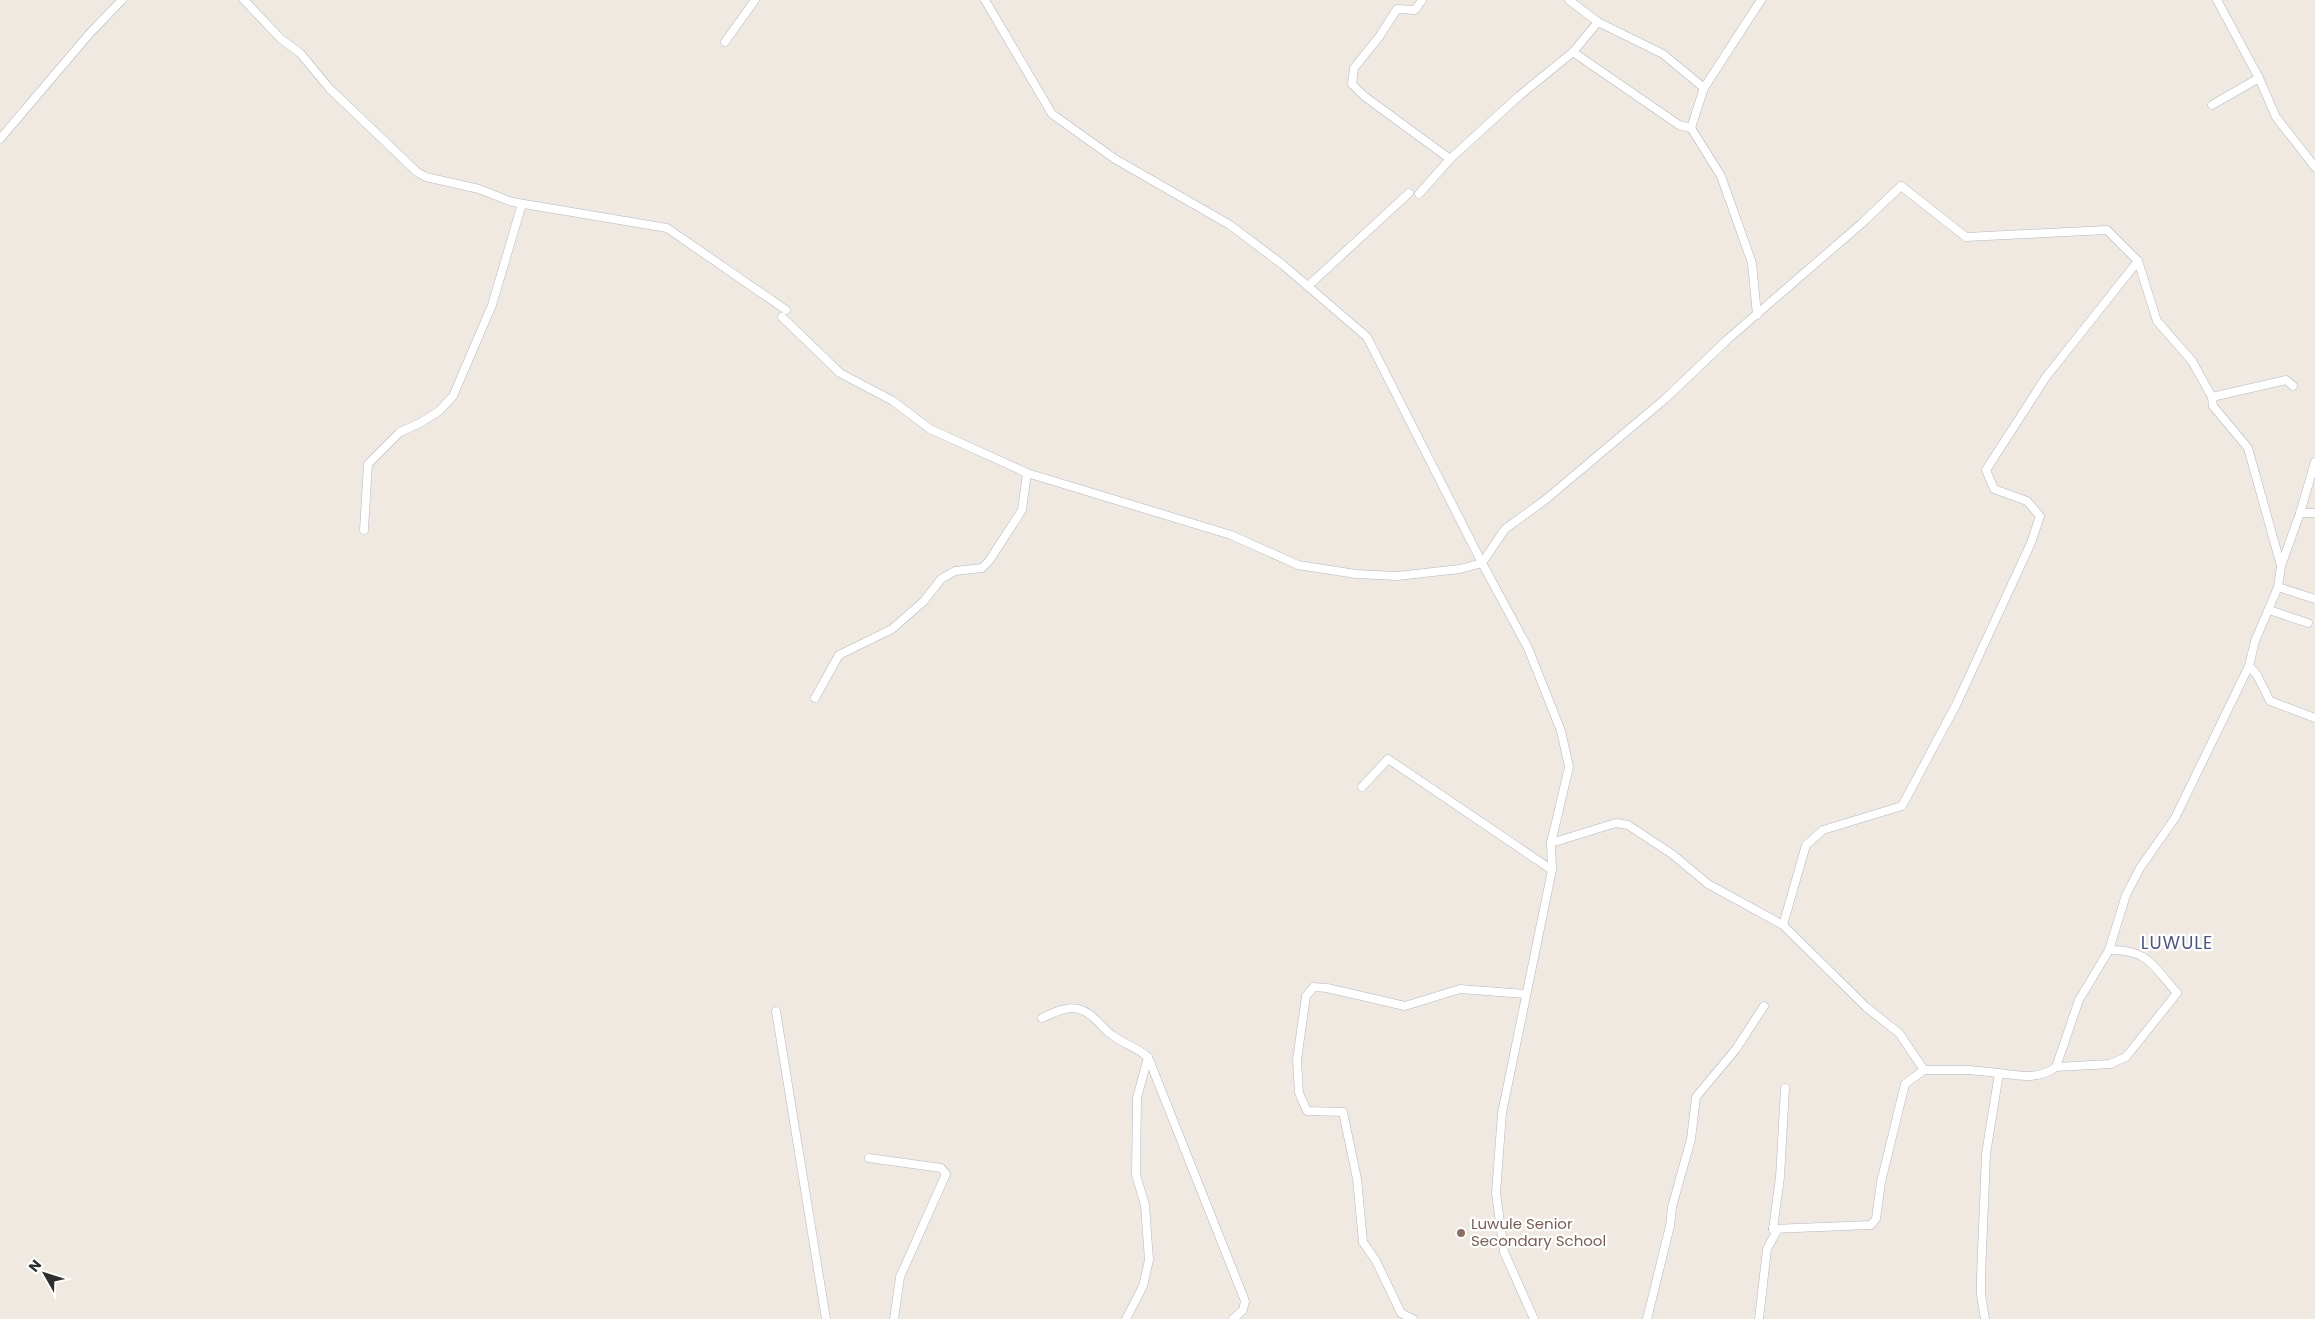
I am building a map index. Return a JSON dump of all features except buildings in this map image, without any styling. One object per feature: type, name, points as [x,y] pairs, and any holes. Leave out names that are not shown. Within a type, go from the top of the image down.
[{"type":"street","points":[[0,139],[90,33],[122,0]]},
{"type":"street","points":[[244,0],[280,39],[300,53],[330,88],[417,172],[426,177],[479,188],[522,204],[667,228],[784,313],[840,373],[892,401],[930,430],[1027,473],[1231,535],[1298,565],[1356,574],[1397,576],[1460,569],[1482,563],[1505,529],[1545,500],[1635,424],[1757,314],[1861,224],[1901,186],[1966,237],[2107,230],[2138,262],[2157,321],[2192,361],[2212,397],[2213,406],[2248,448],[2281,566]]},
{"type":"street","points":[[725,42],[755,0]]},
{"type":"street","points":[[985,0],[1052,114],[1114,159],[1230,225],[1308,286],[1367,337],[1482,563],[1528,648],[1562,731],[1569,767],[1551,843],[1552,870],[1502,1113],[1496,1193],[1504,1252],[1534,1319]]},
{"type":"street","points":[[1422,0],[1415,10],[1397,9],[1378,38],[1354,68],[1352,84],[1364,96],[1450,159]]},
{"type":"street","points":[[1569,0],[1598,22],[1663,54],[1704,88]]},
{"type":"street","points":[[1691,128],[1704,88],[1762,0]]},
{"type":"street","points":[[2217,0],[2259,78],[2276,118],[2315,167]]},
{"type":"street","points":[[1419,194],[1450,159],[1519,96],[1573,52],[1598,22]]},
{"type":"street","points":[[1573,52],[1679,125],[1691,128],[1721,176],[1728,193],[1752,263],[1757,314]]},
{"type":"street","points":[[2212,105],[2259,78]]},
{"type":"street","points":[[1308,286],[1409,193]]},
{"type":"street","points":[[364,530],[368,464],[400,432],[420,423],[439,411],[453,396],[492,305],[522,204]]},
{"type":"street","points":[[1783,925],[1806,845],[1823,830],[1902,806],[1960,696],[2031,543],[2040,516],[2027,501],[1994,489],[1986,470],[2046,377],[2138,262]]},
{"type":"street","points":[[2212,397],[2286,380],[2294,386]]},
{"type":"street","points":[[2056,1067],[2079,1000],[2108,950],[2126,895],[2140,868],[2175,818],[2249,666],[2255,641],[2278,587],[2281,566],[2300,514],[2315,462]]},
{"type":"street","points":[[815,698],[839,655],[892,629],[924,602],[941,579],[955,572],[972,571],[982,568],[989,561],[1022,510],[1027,473]]},
{"type":"street","points":[[2300,514],[2315,513]]},
{"type":"street","points":[[2278,587],[2315,598]]},
{"type":"street","points":[[2269,610],[2308,623]]},
{"type":"street","points":[[2249,666],[2257,675],[2270,702],[2315,718]]},
{"type":"street","points":[[1362,787],[1388,759],[1552,870]]},
{"type":"street","points":[[1551,843],[1616,823],[1628,825],[1672,854],[1708,884],[1783,925],[1866,1007],[1899,1033],[1924,1070]]},
{"type":"street","points":[[1773,1229],[1871,1225],[1876,1219],[1881,1182],[1904,1084],[1924,1070],[1969,1070],[2021,1077],[2037,1076],[2048,1073],[2056,1067],[2110,1064],[2126,1057],[2177,993],[2146,957],[2126,950],[2108,950]]},
{"type":"street","points":[[1413,1319],[1401,1313],[1376,1261],[1363,1242],[1357,1179],[1342,1112],[1307,1111],[1299,1093],[1297,1060],[1306,996],[1314,987],[1327,988],[1405,1006],[1460,989],[1526,994]]},
{"type":"street","points":[[1647,1319],[1670,1226],[1672,1207],[1692,1139],[1696,1097],[1736,1049],[1764,1006]]},
{"type":"street","points":[[1042,1018],[1065,1008],[1078,1009],[1093,1016],[1112,1035],[1136,1047],[1148,1057],[1245,1301],[1243,1310],[1233,1319]]},
{"type":"street","points":[[776,1011],[826,1319]]},
{"type":"street","points":[[1126,1319],[1143,1286],[1149,1260],[1145,1205],[1136,1175],[1137,1098],[1148,1057]]},
{"type":"street","points":[[1985,1319],[1980,1295],[1980,1276],[1985,1173],[1999,1074]]},
{"type":"street","points":[[1773,1229],[1780,1177],[1785,1088]]},
{"type":"street","points":[[868,1158],[941,1168],[946,1174],[900,1277],[894,1319]]},
{"type":"street","points":[[1759,1319],[1767,1249],[1778,1229],[1773,1229]]},
{"type":"place","name":"Luwule Senior Secondary School","points":[[1461,1233]]},
{"type":"district","name":"LUWULE","points":[[2177,943]]}]
